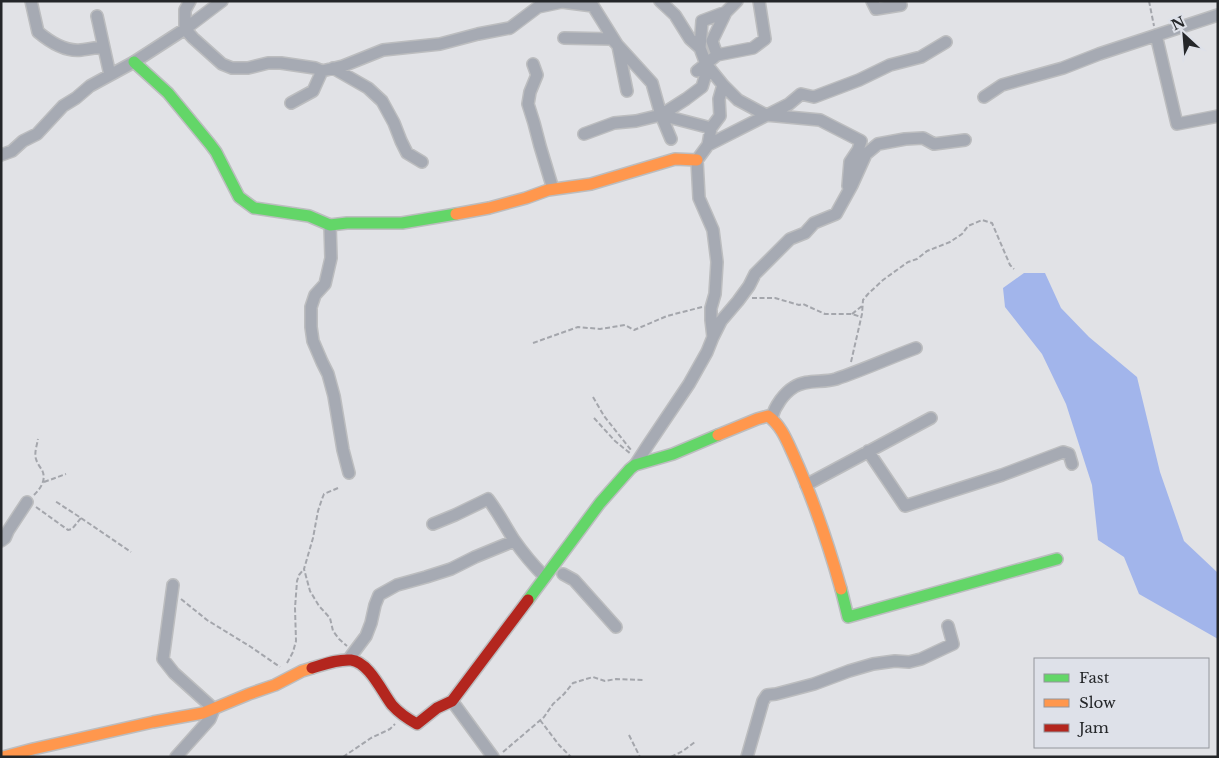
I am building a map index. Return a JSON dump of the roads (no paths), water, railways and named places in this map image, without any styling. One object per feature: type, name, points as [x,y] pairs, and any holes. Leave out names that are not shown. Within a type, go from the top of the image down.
[{"type":"street","points":[[31,1],[38,32],[48,41],[58,46],[78,50],[96,47],[104,48]]},
{"type":"street","points":[[190,1],[185,10],[185,29],[222,64],[232,68],[248,68],[268,63],[281,63],[328,70],[368,88],[382,101],[407,153],[422,162]]},
{"type":"street","points":[[1,155],[37,134],[63,106],[90,86],[134,62],[185,29],[222,1]]},
{"type":"street","points":[[660,1],[675,15],[690,39],[700,48]]},
{"type":"street","points":[[717,55],[712,41],[726,12],[737,1]]},
{"type":"street","points":[[704,68],[717,55],[753,48],[765,39],[759,1]]},
{"type":"street","points":[[872,1],[876,9],[901,5]]},
{"type":"street","points":[[291,103],[313,91],[328,70],[383,50],[440,44],[510,28],[538,6],[562,2],[593,6],[618,46],[627,91]]},
{"type":"street","points":[[584,134],[614,123],[636,121],[661,115],[702,87],[704,68],[700,48],[702,21],[726,12]]},
{"type":"street","points":[[984,97],[1002,86],[1063,68],[1099,54],[1218,15]]},
{"type":"street","points":[[98,16],[110,74]]},
{"type":"street","points":[[1156,35],[1177,124],[1218,116]]},
{"type":"street","points":[[564,38],[612,39],[652,83],[661,115],[671,139]]},
{"type":"street","points":[[708,145],[789,104],[801,94],[814,98],[859,80],[890,64],[921,57],[946,42]]},
{"type":"street","points":[[134,62],[168,93],[210,144],[239,197],[254,208],[309,216],[330,225],[347,223],[402,223],[444,217],[489,208],[548,190],[591,184],[675,160],[697,160]]},
{"type":"street","points":[[533,64],[537,75],[530,92],[528,104],[553,189]]},
{"type":"street","points":[[704,68],[738,100],[766,115],[820,120],[861,140],[858,150],[850,162],[847,195]]},
{"type":"street","points":[[713,337],[711,320],[715,294],[716,262],[713,230],[699,198],[697,160],[708,145],[711,128],[720,116],[719,99],[723,85]]},
{"type":"street","points":[[661,115],[711,128]]},
{"type":"street","points":[[3,757],[153,722],[203,713],[275,685],[302,671],[335,661],[352,660],[359,663],[374,676],[393,706],[416,724],[437,708],[452,701],[600,503],[637,462],[689,384],[707,352],[721,320],[742,296],[755,274],[790,239],[805,233],[814,223],[836,214],[866,154],[878,144],[923,138],[934,144],[965,140]]},
{"type":"street","points":[[330,225],[331,258],[325,284],[315,295],[311,306],[311,327],[313,342],[328,374],[334,396],[349,473]]},
{"type":"street","points":[[916,348],[834,380],[808,382],[795,386],[785,394],[774,410],[772,417],[789,446],[816,511],[838,575],[848,617],[1057,559]]},
{"type":"street","points":[[637,462],[673,454],[757,419],[768,416],[772,417]]},
{"type":"street","points":[[806,485],[931,418]]},
{"type":"street","points":[[868,451],[905,506],[1002,475],[1063,452],[1069,454],[1072,464]]},
{"type":"street","points":[[433,524],[488,498],[499,513],[514,541],[532,564],[546,576],[562,574]]},
{"type":"street","points":[[1,541],[28,502]]},
{"type":"street","points":[[348,660],[366,636],[372,623],[379,594],[397,585],[451,569],[514,541]]},
{"type":"street","points":[[554,565],[562,574],[574,580],[616,627]]},
{"type":"street","points":[[173,588],[163,659],[174,672],[214,709]]},
{"type":"street","points":[[747,757],[763,701],[767,695],[814,684],[873,664],[921,660],[953,644],[948,626]]},
{"type":"street","points":[[452,701],[493,757]]},
{"type":"street","points":[[176,757],[210,719],[214,709]]},
{"type":"water","points":[[1024,273],[1045,273],[1061,308],[1089,337],[1137,377],[1160,472],[1184,541],[1218,573],[1218,639],[1139,594],[1124,557],[1098,540],[1092,485],[1066,404],[1042,354],[1005,307],[1003,288]]}]
